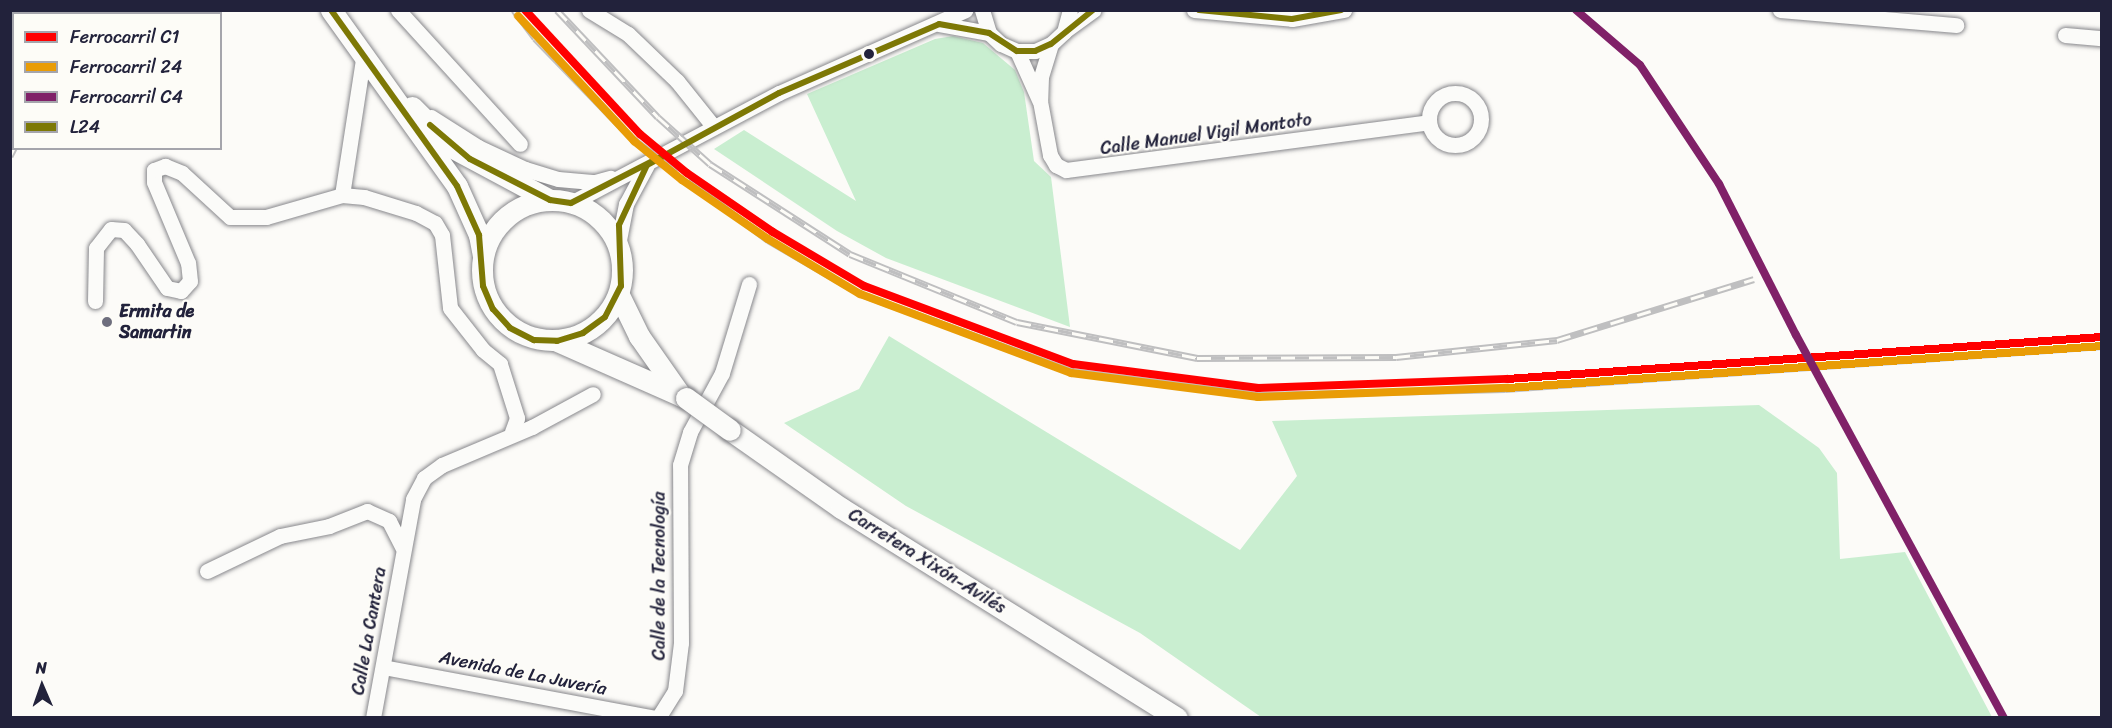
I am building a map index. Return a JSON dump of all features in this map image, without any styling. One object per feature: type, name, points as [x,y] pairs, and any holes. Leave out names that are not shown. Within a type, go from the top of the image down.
[{"type":"highway","points":[[331,10],[364,53],[457,186],[479,235],[483,255],[483,286],[493,309],[510,328],[534,340],[557,341],[583,333],[605,317],[619,295],[623,267],[618,245],[592,211],[571,202],[550,200],[531,202],[511,213],[493,231],[483,255]]},
{"type":"highway","points":[[364,53],[411,105],[462,153],[550,200]]},
{"type":"highway","name":"Carretera Xixón-Avilés","points":[[619,295],[639,336],[684,397]]},
{"type":"highway","name":"Carretera Xixón-Avilés","points":[[557,341],[684,397],[841,508],[1177,717]]},
{"type":"street","points":[[398,10],[520,144]]},
{"type":"street","points":[[589,10],[636,42],[677,81],[713,126]]},
{"type":"street","points":[[571,202],[647,165],[713,126],[939,24],[965,10]]},
{"type":"street","points":[[982,10],[989,33]]},
{"type":"street","points":[[1064,32],[1070,10]]},
{"type":"street","points":[[939,24],[989,33],[1017,51],[1035,51],[1051,44],[1094,10]]},
{"type":"street","points":[[1194,10],[1272,19],[1344,10]]},
{"type":"street","points":[[1780,10],[1956,25]]},
{"type":"street","points":[[2065,35],[2102,38]]},
{"type":"street","name":"Calle Manuel Vigil Montoto","points":[[1051,44],[1041,77],[1040,101],[1050,154],[1056,165],[1079,171],[1429,122]]},
{"type":"street","name":"Calle Manuel Vigil Montoto","points":[[1017,51],[1040,101]]},
{"type":"street","points":[[342,195],[364,53]]},
{"type":"street","points":[[411,105],[478,147],[525,169],[558,179],[595,182],[631,173]]},
{"type":"street","points":[[618,245],[619,225],[626,204],[647,165]]},
{"type":"street","points":[[95,301],[96,248],[111,230],[124,230],[137,244],[167,288],[181,291],[190,281],[188,263],[154,182],[154,170],[165,166],[182,173],[230,217],[266,217],[342,195],[364,197],[435,223],[442,235],[450,308],[483,350],[500,364],[517,418],[512,432]]},
{"type":"street","name":"Calle de la Tecnología","points":[[657,717],[675,691],[681,643],[679,475],[690,432],[722,373],[749,284]]},
{"type":"street","name":"Calle La Cantera","points":[[373,717],[413,499],[424,478],[442,465],[512,432],[532,427],[593,394]]},
{"type":"street","points":[[207,571],[280,536],[329,526],[367,511],[389,521],[400,536],[403,550]]},
{"type":"street","name":"Avenida de La Juvería","points":[[382,667],[657,717]]},
{"type":"green space","points":[[953,36],[983,43],[1015,70],[1024,92],[1034,161],[1051,177],[1070,327],[886,258],[837,231],[714,149],[744,130],[856,201],[807,94],[935,39]]},
{"type":"green space","points":[[889,336],[1240,550],[1297,476],[1272,421],[1759,405],[1819,448],[1837,473],[1840,559],[1905,552],[1992,717],[1261,717],[1140,633],[906,506],[784,423],[859,389]]},
{"type":"railway","points":[[514,10],[535,38],[632,138],[768,240],[861,294],[1071,371],[1258,395],[1505,389],[2102,346]]},
{"type":"railway","points":[[557,10],[658,117],[710,164],[850,254],[1017,322],[1197,358],[1396,357],[1557,340],[1754,279]]},
{"type":"railway","points":[[10,156],[13,150]]},
{"type":"rail line","name":"C1","points":[[525,10],[640,134],[687,173],[773,232],[864,286],[1073,364],[1258,388],[1507,379],[2102,337]]},
{"type":"rail line","name":"C4","points":[[1576,10],[1640,65],[1719,184],[1796,335],[2004,718]]},
{"type":"rail line","name":"24","points":[[518,16],[634,141],[682,180],[768,239],[860,294],[1071,373],[1258,397],[1508,388],[2102,346]]},
{"type":"transit line","name":"L24","points":[[331,10],[457,186],[479,235],[483,286],[493,309],[510,328],[534,340],[557,341],[583,333],[605,317],[621,286],[619,225],[647,165]]},
{"type":"transit line","name":"L24","points":[[647,165],[779,93],[939,24],[989,33],[1017,51],[1035,51],[1051,44],[1093,10]]},
{"type":"transit line","name":"L24","points":[[1199,10],[1292,19],[1341,10]]},
{"type":"transit line","name":"L24","points":[[430,125],[470,159],[550,200],[571,203]]},
{"type":"transit line","name":"L24","points":[[571,203],[658,158]]},
{"type":"place","name":"Ermita de Samartin","points":[[107,322]]}]
